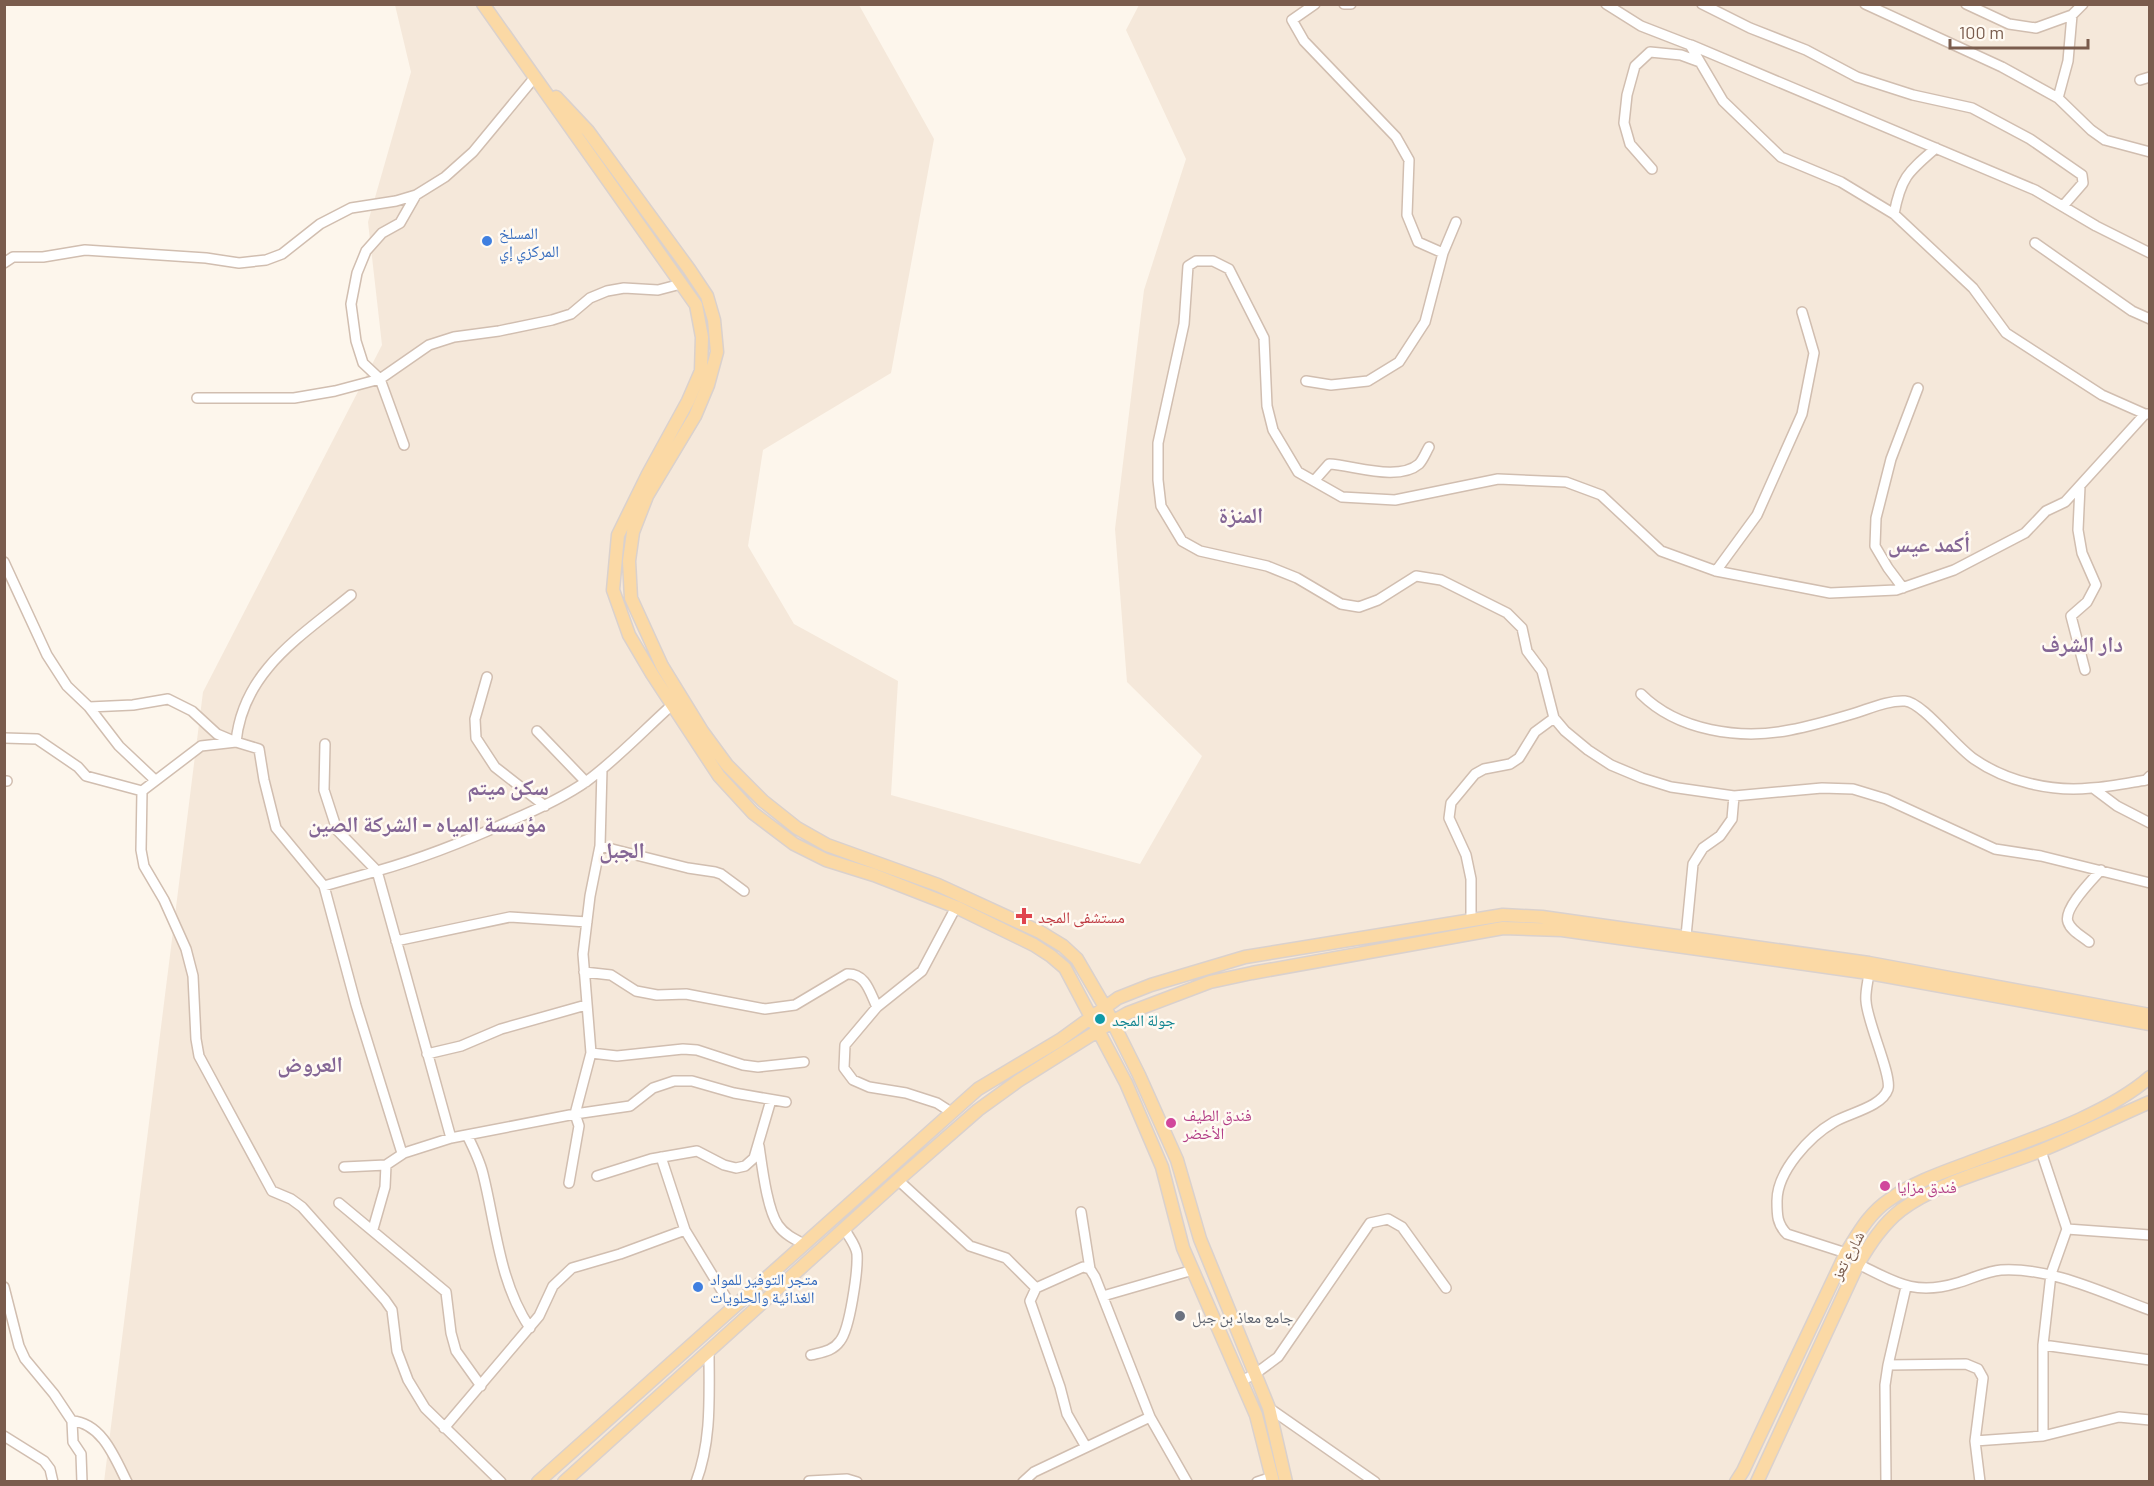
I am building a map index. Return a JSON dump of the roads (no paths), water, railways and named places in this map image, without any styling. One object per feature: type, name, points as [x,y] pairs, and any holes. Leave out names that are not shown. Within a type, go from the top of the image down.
[{"type":"main road","points":[[483,4],[696,305],[702,337],[701,371],[688,401],[618,535],[613,590],[629,635],[719,776],[753,813],[794,844],[826,860],[874,875],[956,907],[1034,945],[1065,969],[1100,1030],[1126,1083],[1162,1167],[1183,1248],[1256,1415],[1273,1479]]},
{"type":"main road","points":[[535,77],[588,131],[707,296],[714,320],[717,352],[708,385],[695,416],[647,496],[633,532],[629,561],[631,598],[662,666],[702,731],[727,765],[763,801],[797,828],[827,845],[938,885],[1048,937],[1063,946],[1077,959],[1140,1075],[1177,1160],[1200,1239],[1269,1408],[1286,1482]]},
{"type":"main road","points":[[634,217],[645,209]]},
{"type":"main road","points":[[538,1482],[951,1112],[993,1079],[1052,1046],[1118,998],[1151,985],[1245,957],[1503,915],[1542,917],[1869,963],[2150,1015]]},
{"type":"main road","points":[[564,1482],[897,1180],[978,1110],[1018,1081],[1128,1013],[1210,982],[1361,952],[1503,928],[1562,930],[1869,973],[2150,1024]]},
{"type":"main road","points":[[1358,939],[1361,952]]},
{"type":"main road","name":"شارع تعز","points":[[1736,1482],[1846,1253],[1864,1223],[1888,1200],[1947,1170],[2034,1138],[2107,1107],[2150,1077]]},
{"type":"main road","points":[[2133,1109],[2150,1093]]},
{"type":"main road","points":[[968,1098],[978,1110]]},
{"type":"main road","name":"شارع تعز","points":[[1757,1482],[1858,1264],[1879,1232],[1899,1212],[1915,1201],[1952,1184],[2041,1151],[2150,1102]]},
{"type":"main road","points":[[686,1350],[697,1362]]},
{"type":"street","points":[[1316,4],[1292,20],[1304,41],[1396,137],[1409,160],[1407,215],[1418,242],[1443,253]]},
{"type":"street","points":[[1344,4],[1351,4]]},
{"type":"street","points":[[1606,4],[1641,26],[2035,190],[2096,226],[2150,253]]},
{"type":"street","points":[[1702,4],[1750,28],[1806,50],[1857,77],[1913,95],[1972,108],[2030,139],[2082,175],[2083,183],[2063,206]]},
{"type":"street","points":[[1865,4],[2002,67],[2058,98],[2091,130],[2105,140],[2150,152]]},
{"type":"street","points":[[1966,4],[2009,24],[2036,28],[2072,15],[2084,4]]},
{"type":"street","points":[[2058,98],[2068,62],[2072,15]]},
{"type":"street","points":[[1690,45],[1723,101],[1780,157],[1841,182],[1894,214],[1972,288],[2006,333],[2102,395],[2147,414],[2065,502],[2046,511],[2025,533],[1954,570],[1896,590],[1830,593],[1716,571],[1661,551],[1601,495],[1566,482],[1498,479],[1395,500],[1342,497],[1298,472],[1273,430],[1267,406],[1264,338],[1229,269],[1213,261],[1196,261],[1188,266],[1184,324],[1158,443],[1161,506],[1182,541],[1200,551],[1267,566],[1298,578],[1341,604],[1359,607],[1378,600],[1416,576],[1441,580],[1508,614],[1522,628],[1527,651],[1542,670],[1554,718],[1565,731],[1588,750],[1611,765],[1642,778],[1671,787],[1734,796],[1822,788],[1853,789],[1886,798],[1995,849],[2041,856],[2150,883]]},
{"type":"street","points":[[1652,169],[1630,144],[1624,123],[1627,95],[1635,66],[1650,52],[1681,54],[1700,62]]},
{"type":"street","points":[[4,263],[13,257],[43,257],[85,250],[206,258],[238,263],[266,260],[282,254],[320,224],[351,208],[396,201],[416,195],[445,177],[473,152],[535,77]]},
{"type":"street","points":[[1894,214],[1899,188],[1912,169],[1936,148]]},
{"type":"street","points":[[404,445],[380,379],[363,363],[356,341],[351,304],[357,273],[366,251],[382,233],[400,223],[416,195]]},
{"type":"street","points":[[1306,381],[1331,385],[1368,381],[1399,362],[1425,322],[1443,253],[1456,222]]},
{"type":"street","points":[[2035,243],[2132,310],[2150,319]]},
{"type":"street","points":[[197,398],[294,398],[335,391],[380,379],[429,345],[454,337],[552,320],[571,314],[590,298],[607,291],[624,288],[658,290],[681,284]]},
{"type":"street","points":[[1716,571],[1757,514],[1802,414],[1814,353],[1802,312]]},
{"type":"street","points":[[1903,588],[1875,546],[1876,518],[1891,459],[1918,388]]},
{"type":"street","points":[[1314,481],[1329,464],[1362,470],[1400,472],[1418,464],[1429,447]]},
{"type":"street","points":[[2080,486],[2078,530],[2082,553],[2096,585],[2087,602],[2071,616],[2085,670]]},
{"type":"street","points":[[4,562],[47,655],[67,686],[89,707],[119,746],[155,780]]},
{"type":"street","points":[[236,742],[238,722],[252,688],[274,658],[351,595]]},
{"type":"street","points":[[486,677],[475,719],[476,738],[489,754],[495,767],[545,806]]},
{"type":"street","points":[[1641,694],[1673,716],[1697,727],[1740,734],[1789,730],[1889,703],[1909,701],[1918,705],[1949,738],[1973,759],[1999,773],[2039,785],[2069,789],[2146,780],[2150,776]]},
{"type":"street","points":[[89,707],[133,705],[168,699],[192,711],[217,734],[259,749],[276,828],[324,886],[356,1005],[401,1150],[404,1153]]},
{"type":"street","points":[[324,886],[427,855],[545,806],[586,782],[672,705]]},
{"type":"street","points":[[1471,920],[1471,879],[1466,855],[1449,818],[1451,803],[1475,774],[1484,769],[1510,764],[1519,758],[1535,732],[1554,718]]},
{"type":"street","points":[[537,730],[586,782]]},
{"type":"street","points":[[4,738],[37,739],[78,767],[86,776],[142,791]]},
{"type":"street","points":[[236,742],[201,746],[142,791],[141,850],[144,866],[164,900],[186,949],[193,976],[199,1056],[272,1191],[291,1199],[302,1207],[386,1300],[392,1310],[398,1351],[408,1380],[425,1408],[501,1482]]},
{"type":"street","points":[[325,744],[324,790],[337,830],[377,871],[451,1138]]},
{"type":"street","points":[[569,1183],[579,1126],[575,1114],[591,1053],[583,954],[600,846],[602,769]]},
{"type":"street","points":[[2093,788],[2117,806],[2150,823]]},
{"type":"street","points":[[1686,936],[1693,864],[1703,848],[1720,836],[1732,819],[1734,796]]},
{"type":"street","points":[[600,846],[688,868],[715,872],[744,891]]},
{"type":"street","points":[[2089,942],[2073,930],[2068,922],[2067,912],[2101,870]]},
{"type":"street","points":[[951,1112],[937,1103],[869,1087],[853,1080],[844,1068],[845,1045],[876,1007],[922,971],[956,907]]},
{"type":"street","points":[[396,941],[510,917],[587,922]]},
{"type":"street","points":[[584,972],[611,975],[636,991],[657,995],[686,994],[765,1009],[795,1005],[847,974],[854,974],[865,982],[876,1007]]},
{"type":"street","points":[[1846,1253],[1787,1234],[1780,1228],[1777,1216],[1777,1194],[1786,1171],[1810,1138],[1835,1121],[1869,1107],[1884,1097],[1888,1089],[1889,1080],[1877,1045],[1866,1000],[1869,973]]},
{"type":"street","points":[[427,1054],[461,1046],[501,1029],[586,1005]]},
{"type":"street","points":[[591,1053],[617,1056],[683,1049],[697,1050],[743,1065],[758,1067],[804,1062]]},
{"type":"street","points":[[344,1167],[386,1166],[404,1153],[451,1138],[575,1114],[630,1106],[653,1088],[674,1081],[692,1081],[734,1093],[786,1102]]},
{"type":"street","points":[[597,1176],[661,1157],[697,1151],[724,1165],[736,1168],[745,1166],[754,1158],[771,1100]]},
{"type":"street","points":[[467,1135],[482,1171],[497,1246],[511,1293],[517,1309],[530,1328]]},
{"type":"street","points":[[758,1142],[765,1186],[777,1224],[789,1237],[804,1244]]},
{"type":"street","points":[[2041,1151],[2067,1229],[2051,1274],[2043,1345],[2043,1436]]},
{"type":"street","points":[[661,1157],[685,1230],[733,1309]]},
{"type":"street","points":[[373,1229],[385,1187],[386,1166]]},
{"type":"street","points":[[897,1180],[970,1246],[1006,1258],[1036,1288]]},
{"type":"street","points":[[339,1203],[446,1292],[451,1333],[456,1351],[481,1386]]},
{"type":"street","points":[[1081,1212],[1090,1269],[1103,1296],[1150,1417],[1187,1482]]},
{"type":"street","points":[[1241,1381],[1256,1374],[1278,1357],[1370,1223],[1388,1219],[1402,1227],[1446,1288]]},
{"type":"street","points":[[812,1355],[831,1350],[841,1340],[846,1329],[857,1269],[857,1251],[844,1228]]},
{"type":"street","points":[[2067,1229],[2150,1235]]},
{"type":"street","points":[[444,1428],[540,1316],[553,1286],[572,1268],[620,1254],[685,1230]]},
{"type":"street","points":[[1858,1264],[1906,1287],[1946,1286],[2000,1270],[2051,1274],[2150,1310]]},
{"type":"street","points":[[1086,1447],[1066,1414],[1060,1387],[1030,1301],[1036,1288],[1083,1267],[1090,1269]]},
{"type":"street","points":[[1103,1296],[1193,1270]]},
{"type":"street","points":[[4,1287],[25,1359],[54,1394],[72,1421],[73,1442],[81,1454],[82,1482]]},
{"type":"street","points":[[1886,1482],[1885,1385],[1906,1287]]},
{"type":"street","points":[[2043,1345],[2150,1360]]},
{"type":"street","points":[[696,1482],[709,1418],[709,1351]]},
{"type":"street","points":[[1888,1365],[1966,1364],[1978,1369],[1983,1378],[1975,1441],[1980,1482]]},
{"type":"street","points":[[1269,1408],[1375,1482]]},
{"type":"street","points":[[1023,1482],[1034,1472],[1150,1417]]},
{"type":"street","points":[[1975,1441],[2043,1436],[2119,1417],[2150,1420]]},
{"type":"street","points":[[72,1421],[91,1426],[104,1440],[127,1482]]},
{"type":"street","points":[[4,1436],[44,1461],[50,1469],[53,1482]]},
{"type":"street","points":[[809,1480],[847,1479],[857,1482]]},
{"type":"street","points":[[1257,1482],[1273,1479]]},
{"type":"place","name":"المسلخ المركزي إي","points":[[487,241]]},
{"type":"place","name":"مستشفى المجد","points":[[1024,916]]},
{"type":"place","name":"جولة المجد","points":[[1100,1019]]},
{"type":"place","name":"فندق الطيف الأخضر","points":[[1171,1123]]},
{"type":"place","name":"فندق مزايا","points":[[1885,1186]]},
{"type":"place","name":"متجر التوفير للمواد الغذائية والحلويات","points":[[698,1287]]},
{"type":"place","name":"جامع معاذ بن جبل","points":[[1180,1316]]},
{"type":"district","name":"المنزة","points":[[1241,514]]},
{"type":"district","name":"أكمد عيس","points":[[1929,543]]},
{"type":"district","name":"دار الشرف","points":[[2082,643]]},
{"type":"district","name":"سكن ميتم","points":[[508,786]]},
{"type":"district","name":"مؤسسة المياه - الشركة الصين","points":[[427,823]]},
{"type":"district","name":"الجبل","points":[[622,849]]},
{"type":"district","name":"العروض","points":[[310,1063]]}]
